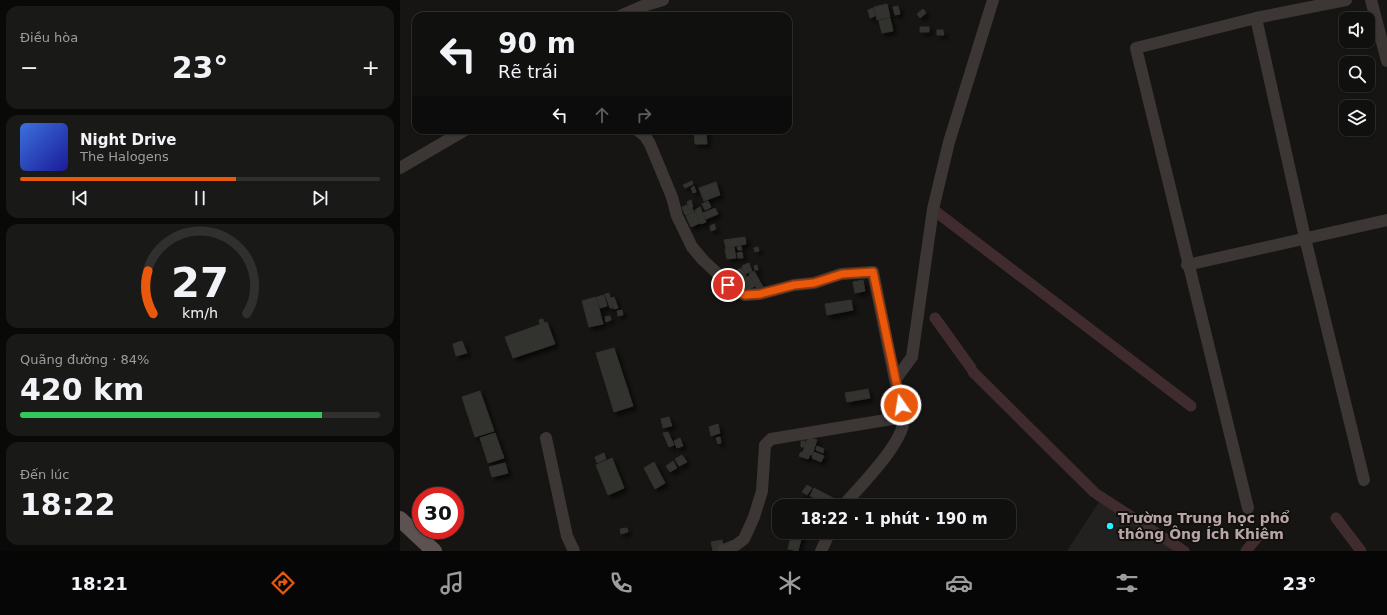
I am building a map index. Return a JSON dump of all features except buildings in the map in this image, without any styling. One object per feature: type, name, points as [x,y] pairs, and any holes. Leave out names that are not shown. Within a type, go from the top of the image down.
[{"type":"main road","points":[[400,519],[434,551]]},
{"type":"street","points":[[629,12],[664,0]]},
{"type":"street","points":[[895,380],[912,357],[933,209],[950,142],[992,0]]},
{"type":"street","points":[[1248,508],[1187,265],[1136,48],[1256,18],[1346,0]]},
{"type":"street","points":[[1371,0],[1387,61]]},
{"type":"street","points":[[1256,18],[1305,238],[1364,480]]},
{"type":"street","points":[[400,168],[458,134]]},
{"type":"street","points":[[642,134],[650,144],[672,197],[677,216],[692,247],[703,260],[736,291],[745,295],[760,294],[794,285],[814,283],[842,274],[873,272],[904,417],[902,428],[892,448],[849,499]]},
{"type":"street","points":[[1187,265],[1387,220]]},
{"type":"street","points":[[723,550],[736,545],[744,539],[748,532],[762,492],[765,445],[771,439],[904,417]]},
{"type":"street","points":[[546,438],[567,536],[574,551]]},
{"type":"street","points":[[821,551],[827,539]]},
{"type":"shaded area","name":"Trường Trung học phổ thông Ông Ích Khiêm","points":[[1099,502],[1176,551],[1067,551]]},
{"type":"waterway","points":[[935,211],[1191,406]]},
{"type":"waterway","points":[[935,318],[971,368]]},
{"type":"waterway","points":[[973,372],[1094,492]]},
{"type":"waterway","points":[[1098,495],[1184,551]]},
{"type":"waterway","points":[[1336,518],[1361,551]]},
{"type":"waterway","points":[[1246,551],[1259,535]]},
{"type":"place","name":"Trường Trung học phổ thông Ông Ích Khiêm","points":[[1110,526]]},
{"type":"route","points":[[728,285],[745,295],[760,294],[794,285],[814,283],[842,274],[873,272],[901,405]]}]
